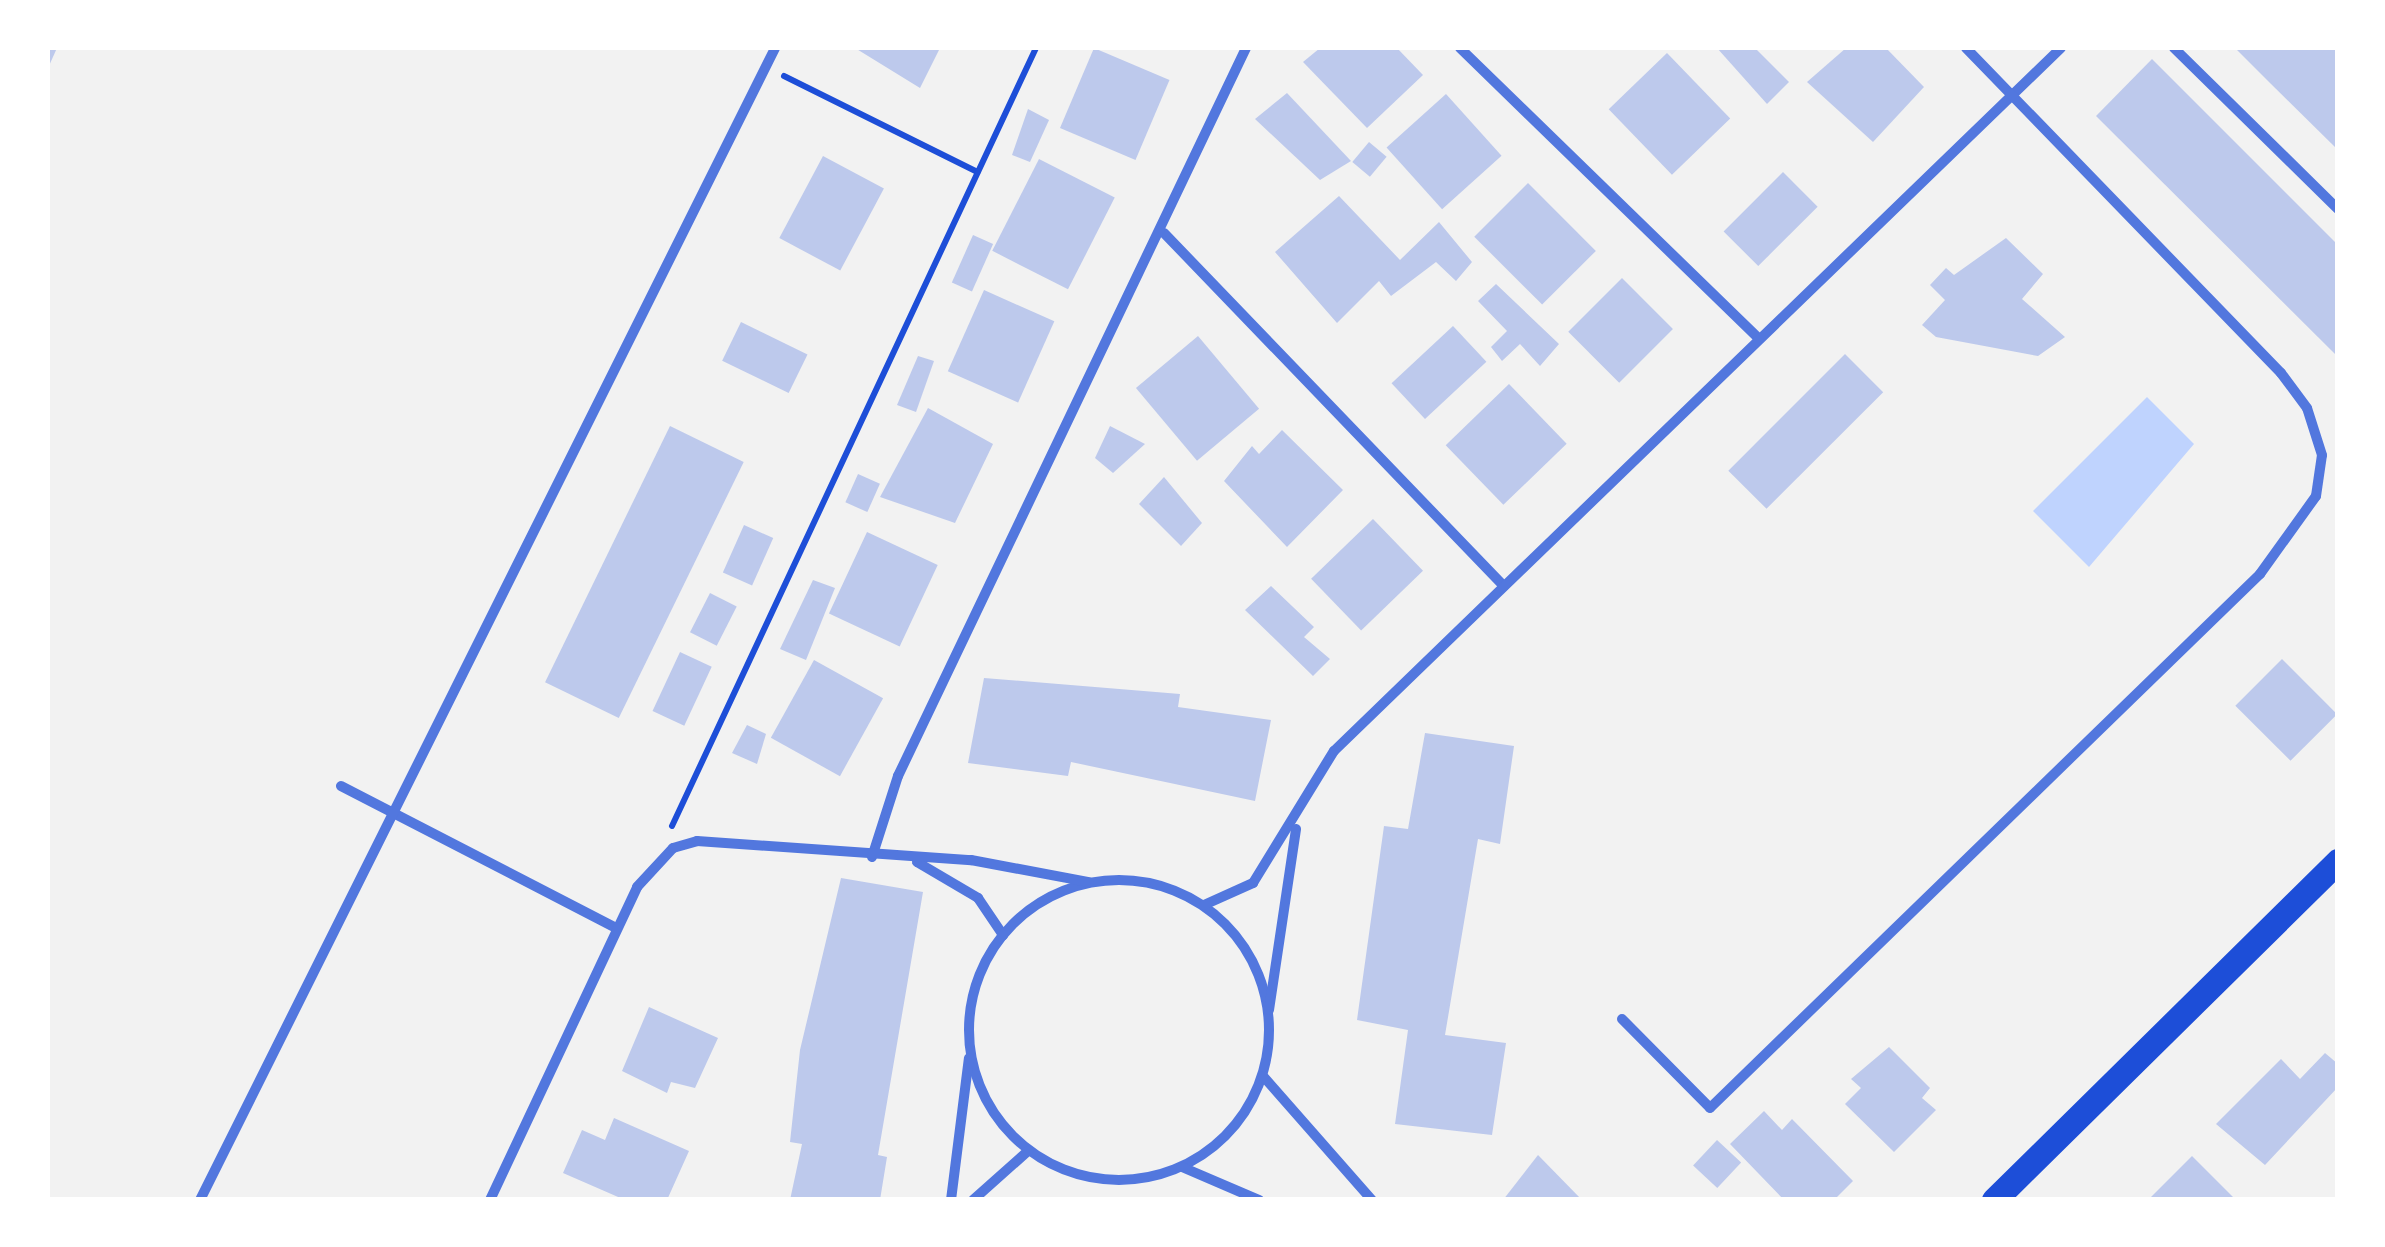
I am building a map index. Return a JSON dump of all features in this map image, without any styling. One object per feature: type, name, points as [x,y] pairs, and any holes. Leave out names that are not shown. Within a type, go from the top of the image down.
[{"type":"main road","points":[[1994,1200],[2338,862]]},
{"type":"street","points":[[200,1200],[775,48]]},
{"type":"street","points":[[872,856],[898,776],[1164,233],[1246,48]]},
{"type":"street","points":[[1460,48],[1756,336]]},
{"type":"street","points":[[1622,1018],[1710,1108],[2260,574],[2316,496],[2322,455],[2307,408],[2281,373],[1966,48]]},
{"type":"street","points":[[1204,905],[1252,882],[1296,823],[1334,751],[1756,336],[2061,48]]},
{"type":"street","points":[[2174,48],[2338,209]]},
{"type":"street","points":[[1164,233],[1504,586]]},
{"type":"street","points":[[341,786],[616,928]]},
{"type":"street","points":[[970,1052],[1000,1124],[1028,1151],[1102,1180],[1182,1168],[1217,1145],[1262,1076],[1296,823]]},
{"type":"street","points":[[490,1200],[616,928],[654,863],[697,842],[916,861],[971,860],[1091,882],[1130,880],[1204,905],[1258,970],[1269,1012]]},
{"type":"street","points":[[916,861],[978,898],[1002,935]]},
{"type":"street","points":[[951,1200],[970,1052],[970,1010],[1002,935],[1057,892],[1091,882]]},
{"type":"street","points":[[1262,1076],[1372,1200]]},
{"type":"street","points":[[973,1200],[1028,1151]]},
{"type":"street","points":[[1182,1168],[1259,1200]]},
{"type":"path","points":[[654,863],[1036,48]]},
{"type":"path","points":[[766,66],[977,172]]},
{"type":"water","points":[[2147,397],[2194,444],[2089,567],[2033,511]]},
{"type":"building","points":[[48,48],[57,48],[48,68]]},
{"type":"building","points":[[855,48],[940,48],[920,88]]},
{"type":"building","points":[[1094,48],[1169,80],[1135,160],[1060,128]]},
{"type":"building","points":[[1320,48],[1397,48],[1423,75],[1367,128],[1303,62]]},
{"type":"building","points":[[1717,48],[1755,48],[1789,82],[1767,104]]},
{"type":"building","points":[[1846,48],[1886,48],[1924,87],[1873,142],[1807,82]]},
{"type":"building","points":[[2235,48],[2338,48],[2338,150],[2268,81]]},
{"type":"building","points":[[1667,53],[1730,118],[1672,175],[1609,109]]},
{"type":"building","points":[[2152,59],[2338,245],[2338,357],[2096,116]]},
{"type":"building","points":[[1287,93],[1351,161],[1320,180],[1255,119]]},
{"type":"building","points":[[1446,94],[1502,156],[1442,209],[1387,148]]},
{"type":"building","points":[[1028,109],[1049,120],[1030,162],[1012,155]]},
{"type":"building","points":[[1369,142],[1387,157],[1370,177],[1352,162]]},
{"type":"building","points":[[823,156],[884,188],[840,271],[779,238]]},
{"type":"building","points":[[1039,159],[1115,198],[1068,289],[992,251]]},
{"type":"building","points":[[1783,172],[1818,207],[1758,266],[1724,231]]},
{"type":"building","points":[[1528,183],[1596,251],[1542,305],[1474,237]]},
{"type":"building","points":[[1339,196],[1400,260],[1439,222],[1472,262],[1456,281],[1436,262],[1391,296],[1379,281],[1337,323],[1275,252]]},
{"type":"building","points":[[973,235],[993,244],[972,291],[952,283]]},
{"type":"building","points":[[2006,238],[2043,274],[2022,299],[2065,337],[2038,356],[1936,337],[1922,325],[1945,300],[1930,285],[1946,268],[1954,275]]},
{"type":"building","points":[[1622,278],[1673,329],[1619,383],[1568,332]]},
{"type":"building","points":[[1496,284],[1559,344],[1540,366],[1520,344],[1502,361],[1491,347],[1507,331],[1478,301]]},
{"type":"building","points":[[984,290],[1054,321],[1018,403],[948,371]]},
{"type":"building","points":[[741,322],[808,354],[789,393],[722,361]]},
{"type":"building","points":[[1453,326],[1486,362],[1425,419],[1392,383]]},
{"type":"building","points":[[1198,336],[1259,409],[1197,461],[1136,388]]},
{"type":"building","points":[[1845,354],[1883,392],[1767,509],[1728,471]]},
{"type":"building","points":[[918,356],[934,361],[916,412],[897,405]]},
{"type":"building","points":[[1509,384],[1567,444],[1503,505],[1446,445]]},
{"type":"building","points":[[928,408],[993,444],[955,523],[880,497]]},
{"type":"building","points":[[670,426],[744,462],[619,718],[545,682]]},
{"type":"building","points":[[1110,426],[1145,444],[1113,473],[1095,458]]},
{"type":"building","points":[[1282,430],[1343,490],[1287,547],[1224,481],[1252,446],[1259,454]]},
{"type":"building","points":[[858,474],[880,484],[867,512],[845,502]]},
{"type":"building","points":[[1164,477],[1202,523],[1181,546],[1139,504]]},
{"type":"building","points":[[1373,519],[1423,571],[1361,631],[1311,579]]},
{"type":"building","points":[[744,525],[773,538],[752,586],[723,573]]},
{"type":"building","points":[[867,532],[938,565],[900,647],[829,614]]},
{"type":"building","points":[[813,580],[835,588],[806,660],[780,649]]},
{"type":"building","points":[[1271,586],[1314,627],[1304,637],[1330,659],[1313,676],[1245,610]]},
{"type":"building","points":[[710,593],[737,607],[717,646],[690,632]]},
{"type":"building","points":[[680,652],[712,667],[684,726],[653,711]]},
{"type":"building","points":[[2282,659],[2337,714],[2290,761],[2235,706]]},
{"type":"building","points":[[814,660],[883,698],[840,776],[771,738]]},
{"type":"building","points":[[984,678],[1180,694],[1178,707],[1271,720],[1255,801],[1071,762],[1068,776],[968,763]]},
{"type":"building","points":[[747,725],[766,734],[757,764],[732,753]]},
{"type":"building","points":[[1425,733],[1514,746],[1500,844],[1478,839],[1445,1035],[1506,1043],[1492,1135],[1395,1124],[1408,1030],[1357,1020],[1384,826],[1408,829]]},
{"type":"building","points":[[841,878],[923,892],[878,1155],[887,1157],[880,1200],[790,1200],[802,1144],[790,1142],[800,1050]]},
{"type":"building","points":[[649,1007],[718,1038],[695,1088],[671,1082],[667,1093],[622,1071]]},
{"type":"building","points":[[1889,1047],[1930,1088],[1922,1098],[1936,1110],[1894,1152],[1845,1104],[1861,1088],[1851,1079]]},
{"type":"building","points":[[2325,1053],[2338,1064],[2338,1087],[2265,1165],[2216,1124],[2281,1059],[2300,1079]]},
{"type":"building","points":[[1764,1111],[1782,1130],[1792,1119],[1853,1181],[1834,1200],[1784,1200],[1730,1144]]},
{"type":"building","points":[[614,1118],[689,1151],[667,1200],[625,1200],[563,1173],[582,1130],[605,1140]]},
{"type":"building","points":[[1717,1140],[1741,1163],[1717,1188],[1693,1166]]},
{"type":"building","points":[[1538,1155],[1582,1200],[1503,1200]]},
{"type":"building","points":[[2192,1156],[2236,1200],[2148,1200]]}]
